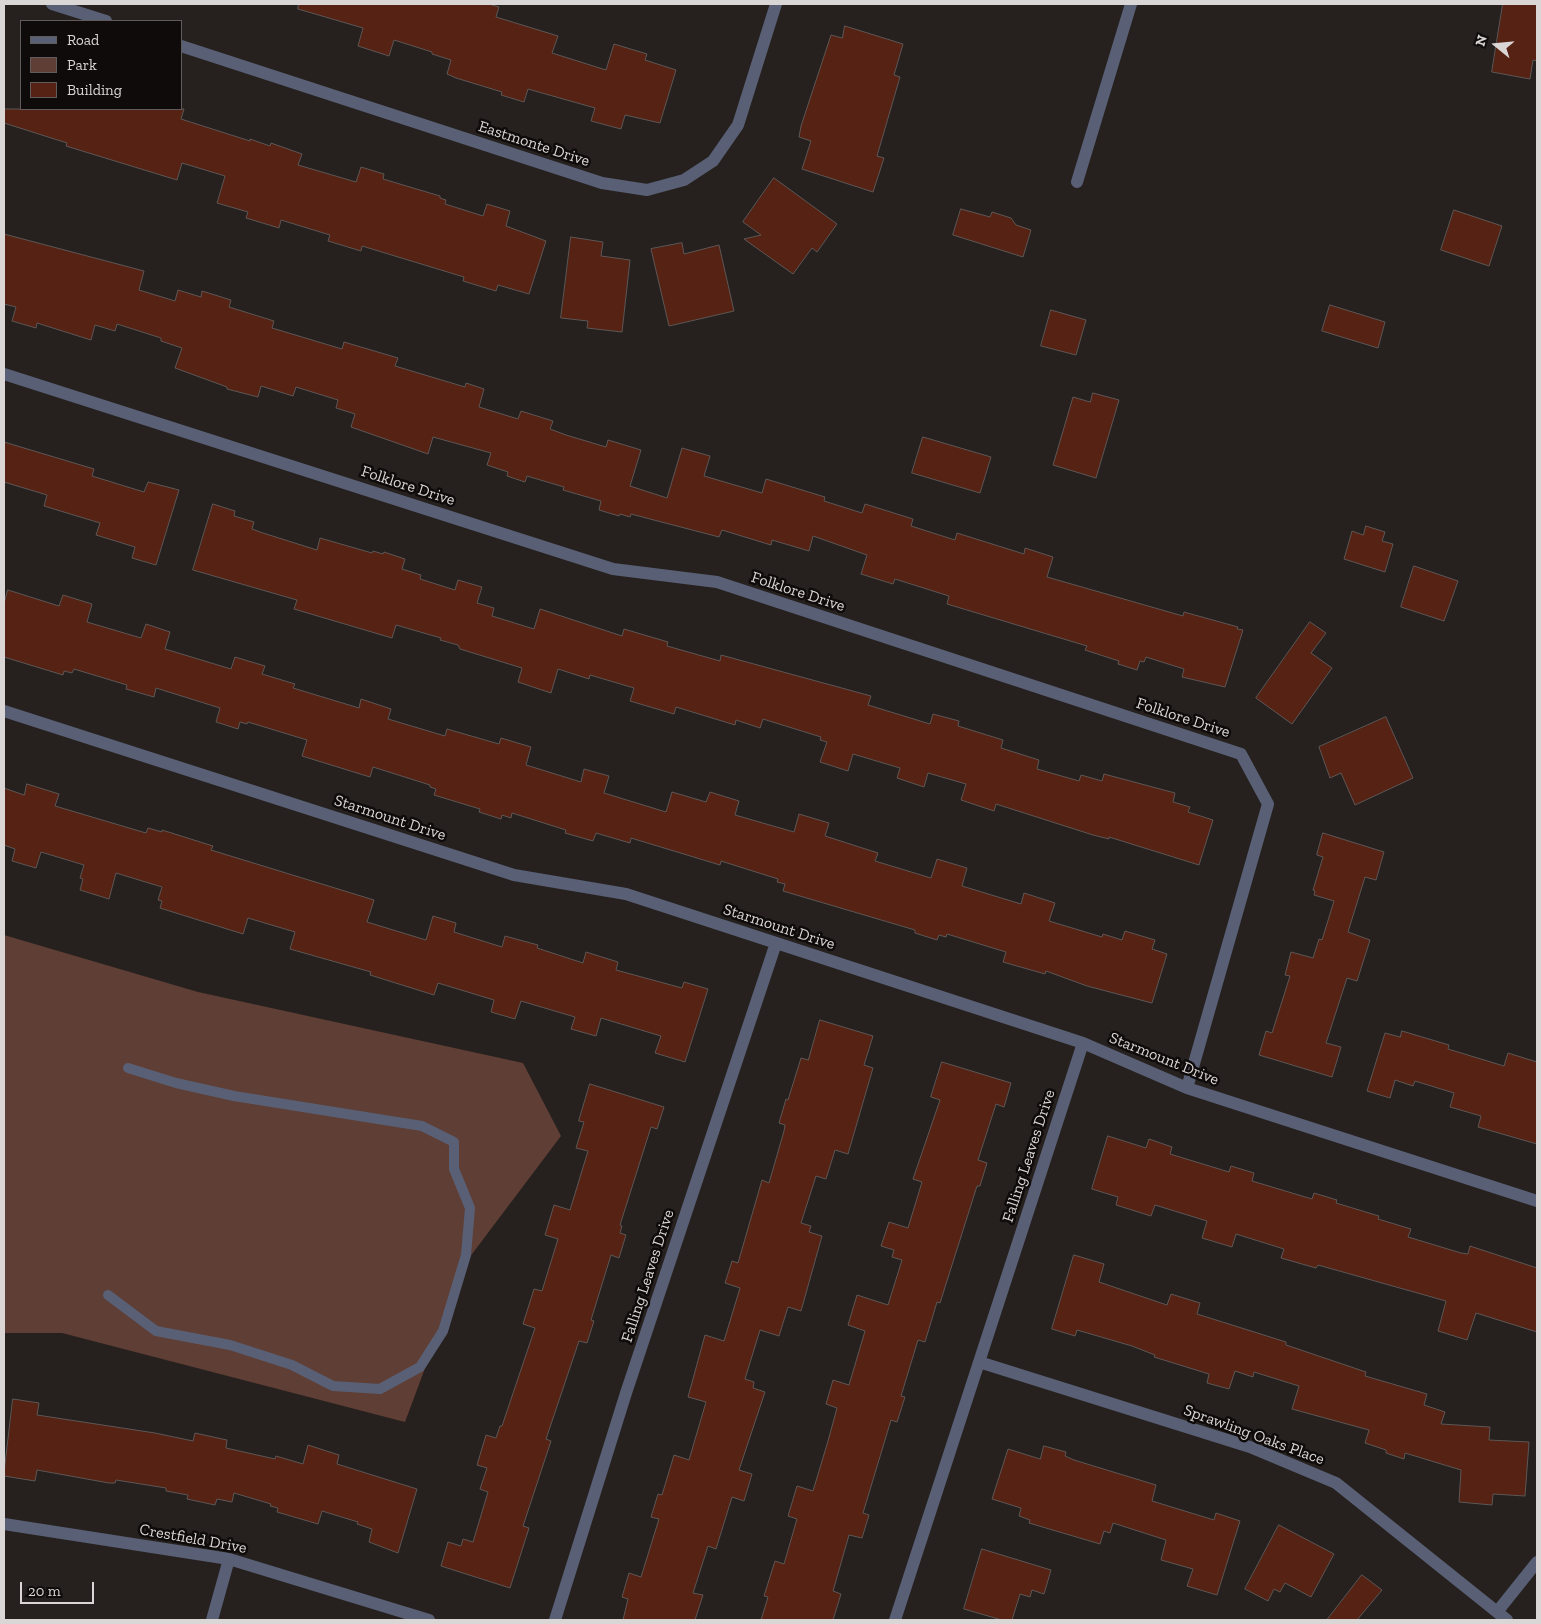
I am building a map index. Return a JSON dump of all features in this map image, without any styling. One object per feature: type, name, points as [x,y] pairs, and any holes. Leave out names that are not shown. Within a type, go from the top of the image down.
[{"type":"street","points":[[52,4],[103,20]]},
{"type":"street","name":"Eastmonte Drive","points":[[182,46],[602,183],[647,190],[684,180],[712,161],[738,125],[776,4]]},
{"type":"street","points":[[1077,182],[1131,4]]},
{"type":"street","name":"Folklore Drive","points":[[4,374],[613,569],[717,582],[1241,754],[1268,804],[1187,1088]]},
{"type":"street","name":"Starmount Drive","points":[[4,711],[514,875],[626,894],[1083,1044],[1187,1088],[1537,1200]]},
{"type":"street","name":"Falling Leaves Drive","points":[[554,1620],[626,1393],[776,943]]},
{"type":"street","name":"Falling Leaves Drive","points":[[895,1620],[1083,1044]]},
{"type":"street","name":"Sprawling Oaks Place","points":[[979,1362],[1250,1447],[1336,1483],[1507,1620]]},
{"type":"street","name":"Crestfield Drive","points":[[4,1524],[230,1559],[430,1620]]},
{"type":"street","points":[[212,1620],[230,1559]]},
{"type":"street","points":[[1497,1612],[1537,1562]]},
{"type":"lane","points":[[108,1295],[156,1332],[230,1345],[292,1365],[334,1386],[380,1389],[420,1368],[443,1330],[466,1255],[470,1208],[454,1170],[454,1142],[422,1126],[234,1096],[176,1083],[128,1068]]},
{"type":"green space","points":[[4,935],[198,992],[523,1063],[561,1136],[463,1266],[405,1422],[62,1333],[4,1333]]},
{"type":"building","points":[[299,4],[489,4],[499,7],[496,17],[558,36],[552,53],[606,70],[614,44],[647,54],[645,60],[676,70],[660,123],[625,115],[621,129],[591,121],[595,108],[528,89],[524,102],[501,95],[502,92],[456,78],[447,74],[451,60],[394,40],[389,56],[358,46],[363,28],[298,9]]},
{"type":"building","points":[[1503,4],[1537,4],[1537,61],[1533,60],[1530,79],[1492,72]]},
{"type":"building","points":[[845,26],[903,44],[894,75],[900,77],[877,156],[884,158],[873,192],[802,169],[811,141],[799,137],[801,126],[831,35],[842,38]]},
{"type":"building","points":[[4,109],[184,109],[181,119],[250,141],[250,139],[270,146],[271,143],[302,154],[298,165],[356,182],[361,167],[384,174],[383,179],[440,196],[440,198],[446,200],[445,204],[483,216],[487,204],[510,211],[506,226],[546,241],[529,294],[498,285],[496,291],[463,281],[464,277],[362,246],[361,251],[328,241],[330,235],[281,220],[279,228],[246,218],[248,212],[217,203],[225,176],[182,163],[177,180],[66,146],[67,143],[4,123]]},
{"type":"building","points":[[774,178],[837,224],[817,252],[812,248],[793,274],[744,239],[761,235],[743,222]]},
{"type":"building","points":[[961,209],[990,217],[992,212],[1011,218],[1016,225],[1031,230],[1023,257],[953,235]]},
{"type":"building","points":[[1454,210],[1502,226],[1489,266],[1441,250]]},
{"type":"building","points":[[4,234],[144,271],[139,290],[175,301],[178,290],[201,297],[202,291],[231,300],[229,307],[274,321],[272,328],[342,349],[344,342],[398,358],[395,366],[465,387],[466,383],[484,389],[479,407],[518,419],[521,411],[553,421],[550,429],[566,435],[606,447],[608,440],[641,450],[630,486],[667,498],[682,448],[710,456],[704,476],[762,493],[766,479],[825,497],[824,501],[862,513],[865,504],[913,519],[911,526],[955,540],[957,533],[1024,554],[1025,548],[1053,557],[1047,577],[1183,616],[1184,612],[1243,630],[1225,687],[1182,677],[1184,669],[1146,657],[1144,662],[1140,661],[1137,670],[1118,664],[1119,661],[1085,650],[1087,646],[947,604],[949,596],[895,579],[893,584],[861,574],[867,555],[813,536],[809,551],[772,540],[771,545],[722,530],[719,537],[631,514],[630,517],[620,514],[619,516],[599,510],[601,501],[563,490],[564,487],[527,476],[525,482],[507,476],[508,472],[487,465],[491,453],[433,437],[428,454],[351,427],[355,414],[336,408],[338,400],[296,387],[293,396],[261,386],[258,397],[227,389],[227,387],[175,368],[182,348],[161,341],[161,338],[117,324],[115,331],[95,325],[91,340],[37,323],[36,328],[12,321],[16,307],[4,304]]},
{"type":"building","points":[[571,237],[603,242],[601,256],[630,260],[622,332],[587,328],[588,321],[561,318]]},
{"type":"building","points":[[682,243],[684,254],[719,245],[734,311],[669,326],[651,249]]},
{"type":"building","points":[[1330,305],[1385,322],[1378,348],[1322,331]]},
{"type":"building","points":[[1051,310],[1086,320],[1076,355],[1041,346]]},
{"type":"building","points":[[1093,393],[1119,400],[1096,478],[1053,465],[1073,397],[1090,402]]},
{"type":"building","points":[[923,437],[991,457],[980,493],[912,473]]},
{"type":"building","points":[[4,442],[94,469],[92,476],[144,492],[148,482],[179,490],[156,565],[132,558],[135,547],[96,535],[100,523],[44,506],[47,495],[4,482]]},
{"type":"building","points":[[213,504],[235,511],[234,516],[254,522],[252,529],[317,550],[320,538],[372,553],[373,551],[383,554],[384,552],[405,559],[402,569],[421,575],[420,579],[455,590],[458,580],[482,587],[477,603],[494,608],[492,616],[534,629],[540,609],[622,636],[624,629],[668,642],[667,646],[720,661],[721,655],[871,696],[868,705],[930,724],[933,714],[959,721],[958,726],[1003,740],[1001,748],[1039,760],[1037,769],[1079,781],[1081,775],[1102,781],[1104,774],[1175,793],[1173,802],[1190,807],[1188,812],[1213,820],[1199,865],[1109,837],[1109,839],[1093,835],[996,804],[994,811],[961,800],[966,784],[928,773],[924,787],[897,778],[900,768],[853,754],[848,771],[820,762],[827,742],[820,740],[821,737],[763,719],[760,728],[736,720],[735,725],[676,707],[674,714],[630,701],[634,688],[590,675],[589,679],[558,669],[551,693],[518,682],[522,668],[460,649],[458,645],[440,640],[441,638],[396,625],[392,638],[294,609],[297,600],[193,570]]},
{"type":"building","points":[[1366,526],[1385,532],[1382,541],[1393,544],[1385,572],[1344,559],[1352,531],[1363,535]]},
{"type":"building","points":[[1414,566],[1458,581],[1444,621],[1401,607]]},
{"type":"building","points":[[8,590],[59,606],[63,595],[92,604],[87,622],[141,638],[146,624],[170,632],[165,649],[231,669],[235,657],[265,666],[262,674],[295,684],[293,688],[359,708],[361,699],[391,709],[388,719],[445,736],[447,729],[499,744],[501,738],[531,747],[526,765],[581,782],[584,769],[609,776],[604,793],[666,812],[672,792],[706,802],[710,792],[739,801],[735,815],[794,832],[799,814],[829,823],[825,836],[878,853],[875,861],[931,878],[937,859],[967,868],[962,886],[1021,904],[1024,893],[1055,903],[1049,921],[1102,937],[1103,934],[1122,940],[1125,931],[1155,940],[1152,949],[1167,954],[1152,1003],[1087,986],[1046,971],[1045,974],[1003,962],[1006,952],[947,934],[946,937],[939,935],[937,940],[915,933],[915,930],[783,891],[785,884],[777,882],[778,879],[721,861],[720,865],[631,838],[630,843],[596,833],[593,841],[565,833],[566,830],[512,813],[511,818],[502,815],[501,819],[479,812],[480,809],[434,795],[436,789],[430,787],[430,785],[373,767],[370,777],[302,756],[307,740],[248,722],[247,724],[240,722],[238,729],[216,722],[220,708],[156,688],[154,697],[126,689],[127,685],[74,669],[72,673],[64,671],[63,675],[4,657],[4,604]]},
{"type":"building","points":[[1310,622],[1326,633],[1311,653],[1332,668],[1292,724],[1256,698]]},
{"type":"building","points":[[1386,717],[1413,778],[1355,805],[1341,773],[1330,778],[1319,747]]},
{"type":"building","points":[[27,784],[59,794],[55,806],[146,833],[148,828],[162,832],[162,830],[213,846],[211,850],[374,900],[367,922],[426,940],[433,916],[456,923],[454,932],[502,947],[505,936],[538,945],[537,948],[583,963],[586,952],[618,962],[616,970],[682,988],[684,982],[708,989],[685,1062],[655,1053],[661,1036],[601,1018],[596,1036],[571,1029],[575,1017],[521,1001],[515,1019],[491,1012],[494,1000],[438,983],[434,995],[370,975],[371,972],[290,949],[295,932],[248,918],[243,934],[160,908],[162,901],[158,900],[162,887],[116,873],[109,899],[80,890],[83,879],[80,878],[84,865],[41,852],[36,868],[12,861],[15,849],[4,845],[4,788],[24,795]]},
{"type":"building","points":[[1323,833],[1384,852],[1376,880],[1365,877],[1348,932],[1370,940],[1357,981],[1347,978],[1326,1043],[1341,1047],[1332,1077],[1259,1055],[1266,1031],[1272,1033],[1290,976],[1285,975],[1291,952],[1313,958],[1319,939],[1322,940],[1334,901],[1314,895],[1315,891],[1313,890],[1323,857],[1317,855]]},
{"type":"building","points":[[820,1020],[873,1036],[864,1065],[873,1068],[848,1154],[835,1150],[826,1179],[816,1176],[801,1223],[811,1226],[809,1232],[822,1236],[801,1311],[788,1307],[779,1336],[760,1330],[745,1379],[754,1382],[753,1388],[765,1392],[739,1470],[752,1474],[744,1501],[732,1497],[716,1549],[708,1546],[693,1593],[703,1595],[695,1620],[623,1620],[628,1599],[622,1597],[629,1573],[641,1577],[659,1519],[651,1517],[658,1494],[662,1495],[674,1455],[689,1460],[706,1402],[688,1397],[705,1335],[724,1341],[740,1288],[725,1283],[732,1261],[738,1263],[762,1180],[769,1183],[784,1131],[785,1125],[779,1123],[786,1099],[788,1100],[801,1058],[808,1060]]},
{"type":"building","points":[[1402,1031],[1449,1045],[1448,1049],[1504,1066],[1508,1053],[1537,1062],[1537,1144],[1478,1127],[1481,1116],[1450,1107],[1454,1093],[1415,1081],[1413,1086],[1395,1080],[1390,1098],[1367,1091],[1385,1033],[1400,1037]]},
{"type":"building","points":[[942,1062],[1011,1083],[1004,1107],[996,1104],[978,1160],[987,1163],[980,1186],[977,1186],[940,1303],[937,1302],[925,1342],[918,1340],[901,1396],[905,1397],[897,1422],[891,1420],[863,1513],[869,1515],[862,1538],[849,1535],[833,1591],[841,1594],[833,1620],[761,1620],[768,1597],[764,1596],[775,1561],[784,1564],[797,1519],[788,1516],[797,1486],[813,1491],[828,1441],[837,1408],[826,1404],[833,1380],[849,1385],[865,1331],[848,1325],[857,1295],[888,1305],[902,1260],[892,1257],[894,1250],[881,1246],[889,1222],[908,1228],[922,1182],[913,1179],[940,1100],[931,1097]]},
{"type":"building","points":[[590,1084],[664,1107],[657,1129],[651,1127],[620,1225],[622,1226],[620,1233],[626,1235],[619,1258],[611,1255],[591,1320],[594,1321],[587,1343],[579,1341],[546,1439],[551,1441],[523,1526],[529,1528],[510,1588],[441,1566],[448,1542],[461,1546],[463,1539],[473,1542],[488,1492],[480,1489],[487,1468],[477,1465],[486,1435],[496,1438],[500,1426],[502,1426],[535,1328],[523,1324],[534,1289],[542,1291],[558,1239],[545,1235],[554,1205],[570,1210],[588,1151],[576,1148],[584,1122],[579,1121]]},
{"type":"building","points":[[1108,1136],[1146,1148],[1149,1139],[1172,1147],[1170,1154],[1229,1172],[1231,1166],[1254,1173],[1252,1181],[1312,1199],[1314,1193],[1337,1200],[1336,1203],[1379,1216],[1378,1219],[1411,1229],[1408,1237],[1461,1253],[1468,1254],[1470,1246],[1537,1268],[1537,1332],[1476,1313],[1467,1340],[1438,1331],[1446,1301],[1318,1265],[1316,1268],[1281,1258],[1284,1249],[1236,1234],[1232,1247],[1202,1238],[1207,1221],[1155,1205],[1151,1216],[1116,1205],[1118,1197],[1092,1189]]},
{"type":"building","points":[[1074,1255],[1104,1264],[1099,1282],[1167,1305],[1171,1294],[1200,1303],[1197,1314],[1286,1342],[1286,1345],[1366,1372],[1365,1376],[1427,1394],[1424,1405],[1445,1412],[1441,1424],[1490,1427],[1489,1440],[1529,1442],[1525,1496],[1493,1494],[1492,1505],[1459,1502],[1461,1470],[1405,1453],[1404,1459],[1386,1453],[1386,1450],[1365,1443],[1369,1430],[1292,1409],[1299,1386],[1254,1372],[1253,1377],[1235,1371],[1229,1389],[1207,1383],[1209,1374],[1154,1357],[1155,1355],[1132,1346],[1077,1330],[1075,1336],[1052,1329]]},
{"type":"building","points":[[13,1399],[39,1403],[37,1415],[155,1433],[193,1441],[195,1433],[227,1440],[226,1448],[275,1459],[276,1456],[303,1464],[308,1445],[339,1455],[337,1464],[417,1489],[398,1553],[369,1542],[372,1529],[357,1524],[358,1522],[322,1511],[318,1524],[277,1512],[278,1508],[270,1506],[271,1504],[234,1493],[232,1502],[217,1499],[215,1505],[187,1499],[188,1495],[166,1491],[166,1488],[116,1480],[115,1483],[109,1483],[37,1470],[35,1481],[4,1476]]},
{"type":"building","points":[[1044,1446],[1066,1452],[1065,1456],[1074,1460],[1156,1485],[1152,1501],[1214,1520],[1216,1513],[1240,1521],[1217,1595],[1187,1586],[1193,1569],[1161,1560],[1166,1540],[1113,1523],[1110,1533],[1104,1531],[1100,1544],[1029,1523],[1030,1520],[1019,1516],[1021,1508],[992,1499],[1008,1449],[1040,1459]]},
{"type":"building","points":[[1279,1525],[1334,1554],[1311,1597],[1285,1583],[1280,1592],[1274,1589],[1268,1601],[1245,1589]]},
{"type":"building","points":[[982,1549],[1051,1570],[1044,1594],[1032,1590],[1030,1597],[1020,1594],[1012,1620],[1002,1620],[964,1609]]},
{"type":"building","points":[[1362,1575],[1382,1590],[1357,1620],[1327,1620]]}]
